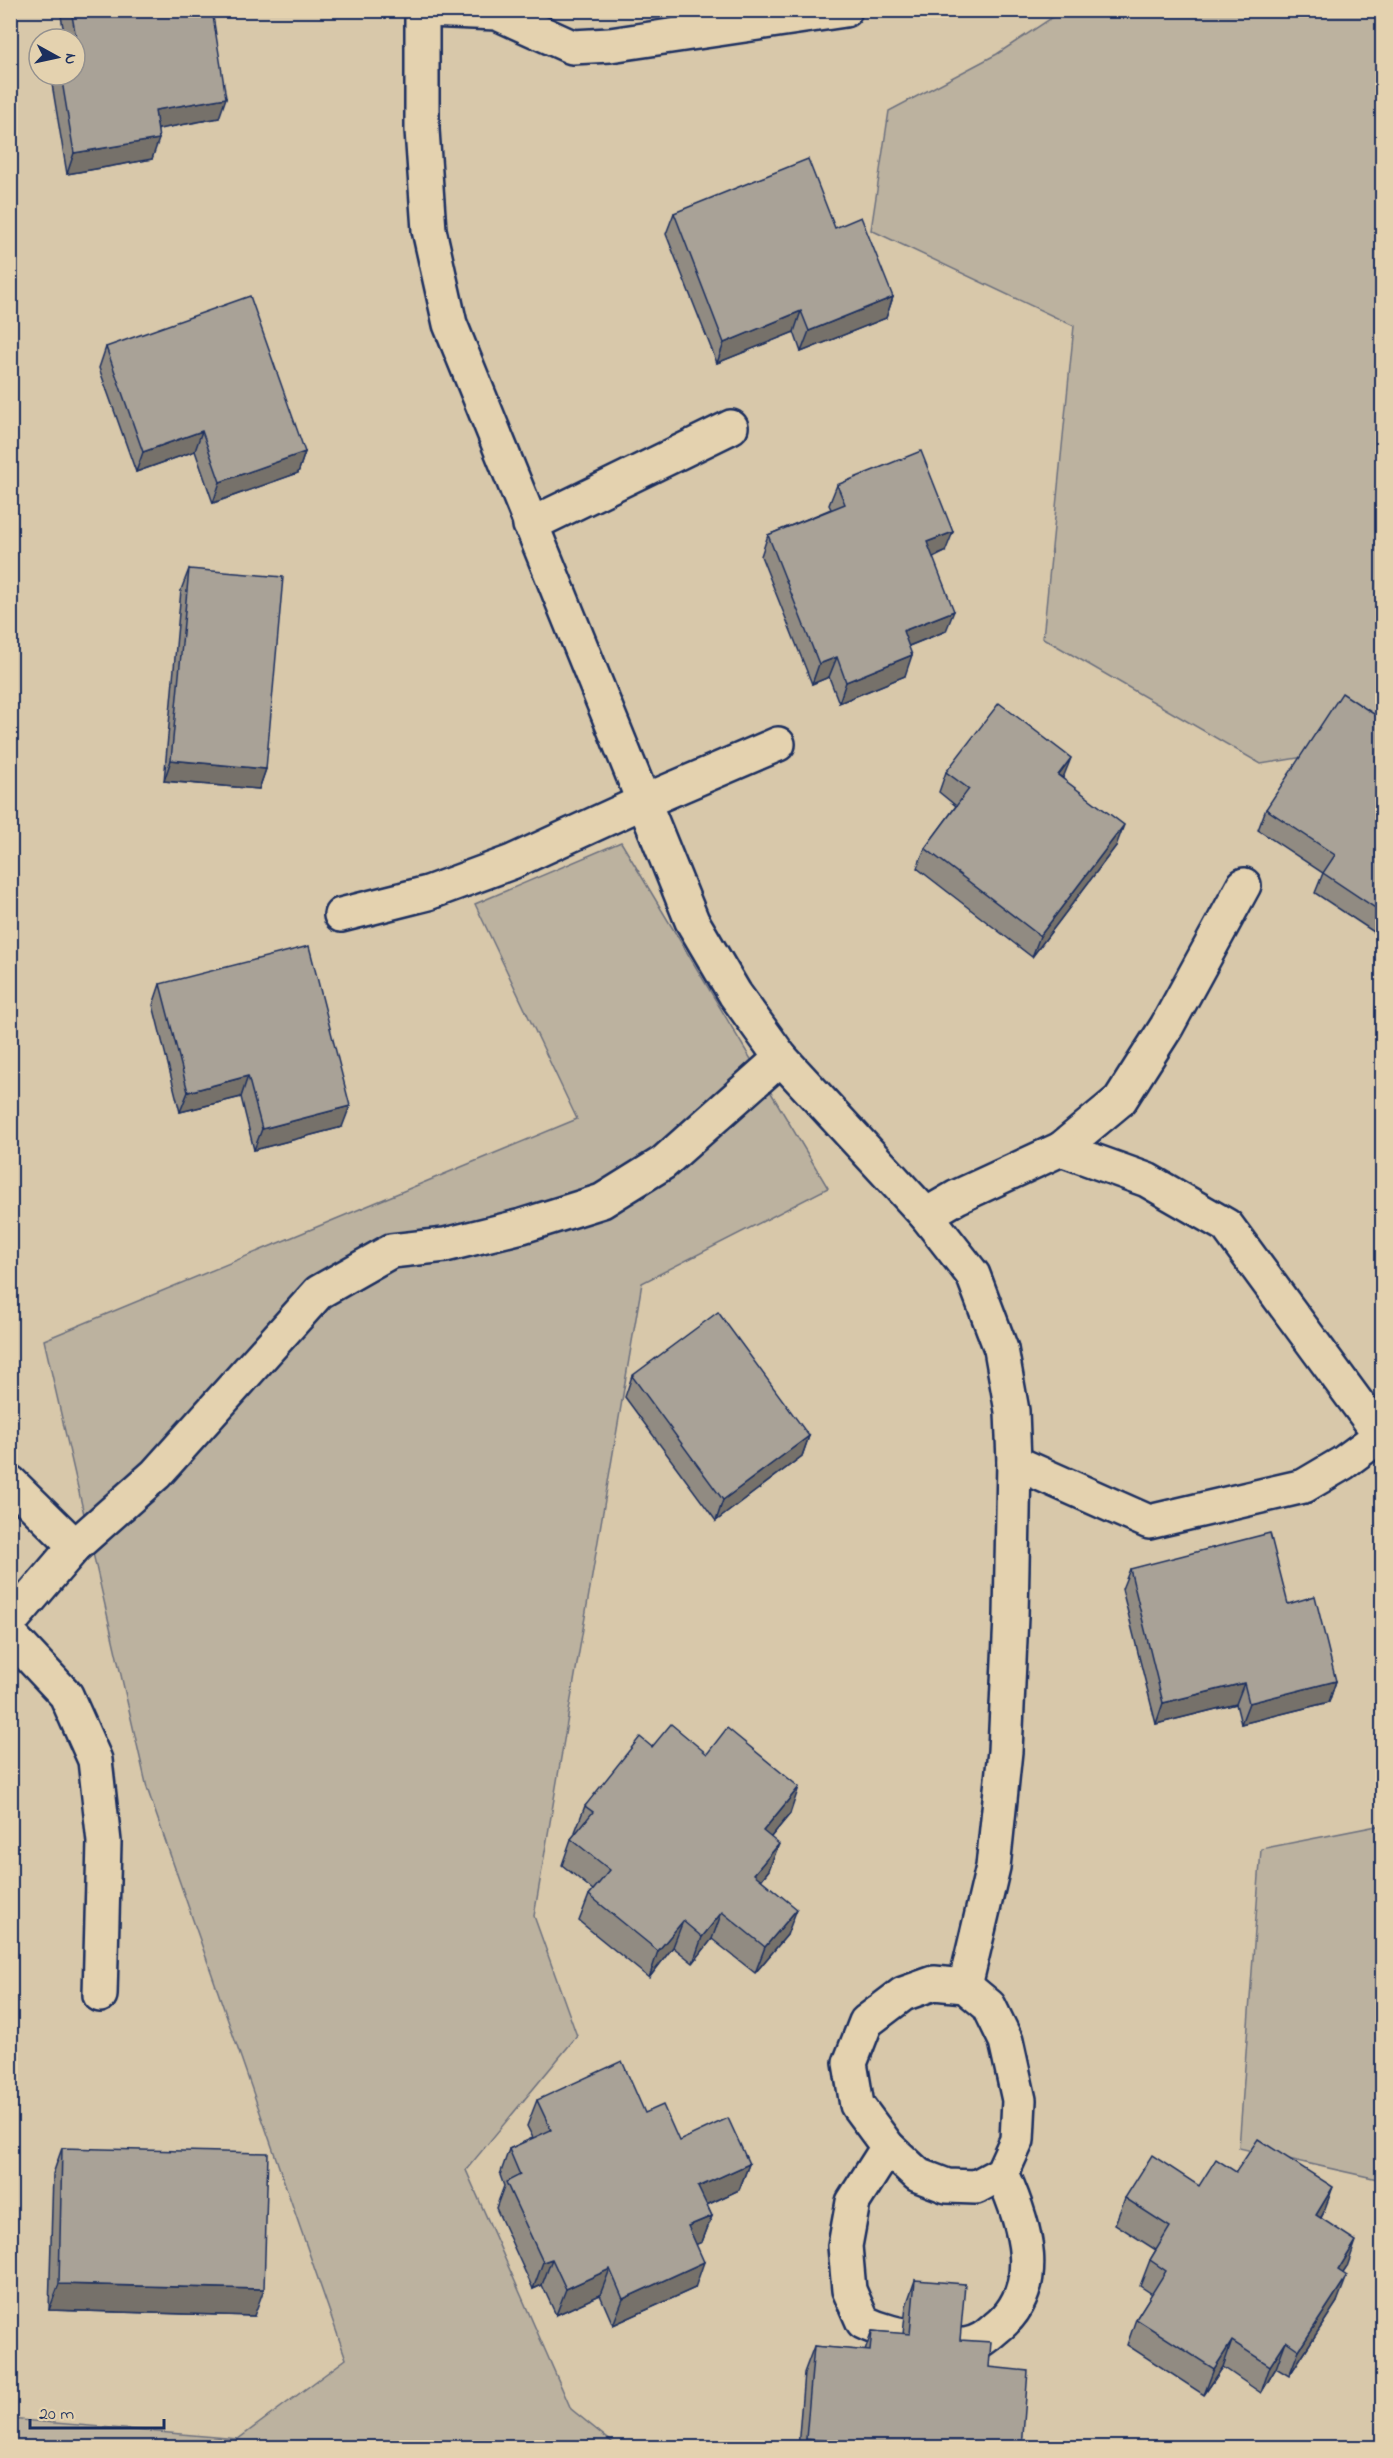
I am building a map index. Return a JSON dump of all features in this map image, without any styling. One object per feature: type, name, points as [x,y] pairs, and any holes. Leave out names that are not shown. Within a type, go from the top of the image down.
[{"type":"street","points":[[845,10],[610,45],[572,47],[498,12],[424,10],[422,130],[429,230],[450,324],[692,921],[735,994],[781,1058],[926,1215],[973,1275],[1001,1349],[1012,1411],[1014,1462],[1011,1616],[1004,1762],[993,1867],[965,1986]]},
{"type":"street","points":[[530,525],[731,427]]},
{"type":"street","points":[[341,915],[428,893],[512,862],[645,801],[778,744]]},
{"type":"street","points":[[926,1215],[957,1197],[1061,1149],[1120,1100],[1172,1017],[1245,885]]},
{"type":"street","points":[[10,1622],[75,1546],[156,1474],[319,1292],[391,1251],[445,1245],[522,1226],[602,1201],[663,1163],[781,1058]]},
{"type":"street","points":[[1014,1462],[1149,1522],[1304,1486],[1382,1436],[1227,1226],[1147,1180],[1061,1149]]},
{"type":"street","points":[[10,1482],[75,1546]]},
{"type":"street","points":[[10,1635],[66,1695],[94,1760],[104,1842],[100,1995]]},
{"type":"street","points":[[934,1983],[965,1986],[989,2006],[1006,2041],[1019,2100],[1017,2140],[1002,2173],[976,2187],[947,2186],[918,2175],[888,2147],[857,2104],[850,2063],[866,2022],[903,1994],[934,1983]]},
{"type":"street","points":[[888,2147],[854,2202],[845,2246],[849,2290],[863,2322],[882,2332],[962,2345],[980,2342],[1009,2319],[1024,2288],[1027,2245],[1017,2207],[1002,2173]]},
{"type":"shaded area","points":[[1062,11],[1382,11],[1382,744],[1261,764],[1043,638],[1074,326],[871,230],[889,111],[997,54]]},
{"type":"shaded area","points":[[621,842],[828,1188],[642,1283],[534,1916],[577,2036],[466,2170],[571,2409],[618,2447],[11,2448],[10,2419],[238,2439],[346,2359],[147,1788],[44,1340],[577,1119],[475,904]]},
{"type":"shaded area","points":[[1382,1825],[1382,2180],[1239,2148],[1261,1849]]},
{"type":"building","points":[[71,10],[212,10],[226,98],[155,110],[159,139],[74,153],[63,87],[87,87],[87,27],[74,27]]},
{"type":"building","points":[[808,159],[835,228],[861,217],[893,297],[809,331],[801,311],[724,343],[674,213]]},
{"type":"building","points":[[250,296],[305,452],[220,482],[202,431],[143,452],[106,347]]},
{"type":"building","points":[[921,451],[953,532],[927,542],[954,611],[903,631],[912,655],[846,682],[837,657],[819,664],[768,535],[845,504],[837,485]]},
{"type":"building","points":[[189,569],[283,577],[266,769],[171,760]]},
{"type":"building","points":[[1342,693],[1383,720],[1383,913],[1323,873],[1335,855],[1266,809]]},
{"type":"building","points":[[999,703],[1071,758],[1058,775],[1124,825],[1040,936],[925,848],[969,789],[946,772]]},
{"type":"building","points":[[309,946],[350,1106],[262,1129],[248,1076],[188,1092],[160,984]]},
{"type":"building","points":[[718,1312],[809,1436],[723,1500],[632,1376]]},
{"type":"building","points":[[1270,1533],[1288,1604],[1315,1596],[1336,1681],[1249,1703],[1244,1683],[1163,1703],[1130,1569]]},
{"type":"building","points":[[671,1724],[707,1754],[727,1728],[799,1787],[763,1831],[779,1844],[754,1874],[797,1909],[765,1947],[722,1912],[702,1937],[683,1921],[658,1951],[589,1895],[610,1870],[571,1839],[593,1812],[585,1806],[640,1737],[652,1747]]},
{"type":"building","points":[[622,2061],[645,2113],[663,2105],[679,2141],[728,2118],[749,2164],[698,2187],[712,2216],[688,2226],[704,2262],[623,2299],[610,2269],[566,2289],[552,2259],[543,2262],[506,2182],[520,2175],[509,2149],[551,2130],[537,2100]]},
{"type":"building","points":[[1258,2139],[1333,2187],[1316,2215],[1356,2241],[1338,2270],[1347,2276],[1299,2350],[1286,2341],[1270,2366],[1232,2341],[1214,2369],[1136,2319],[1166,2271],[1150,2260],[1170,2227],[1125,2198],[1152,2155],[1199,2186],[1216,2159],[1236,2172]]},
{"type":"building","points":[[62,2148],[268,2153],[264,2289],[59,2284]]},
{"type":"building","points":[[915,2280],[965,2284],[960,2340],[991,2342],[989,2367],[1028,2371],[1022,2448],[839,2448],[839,2442],[806,2439],[814,2346],[870,2351],[872,2331],[910,2334]]}]
